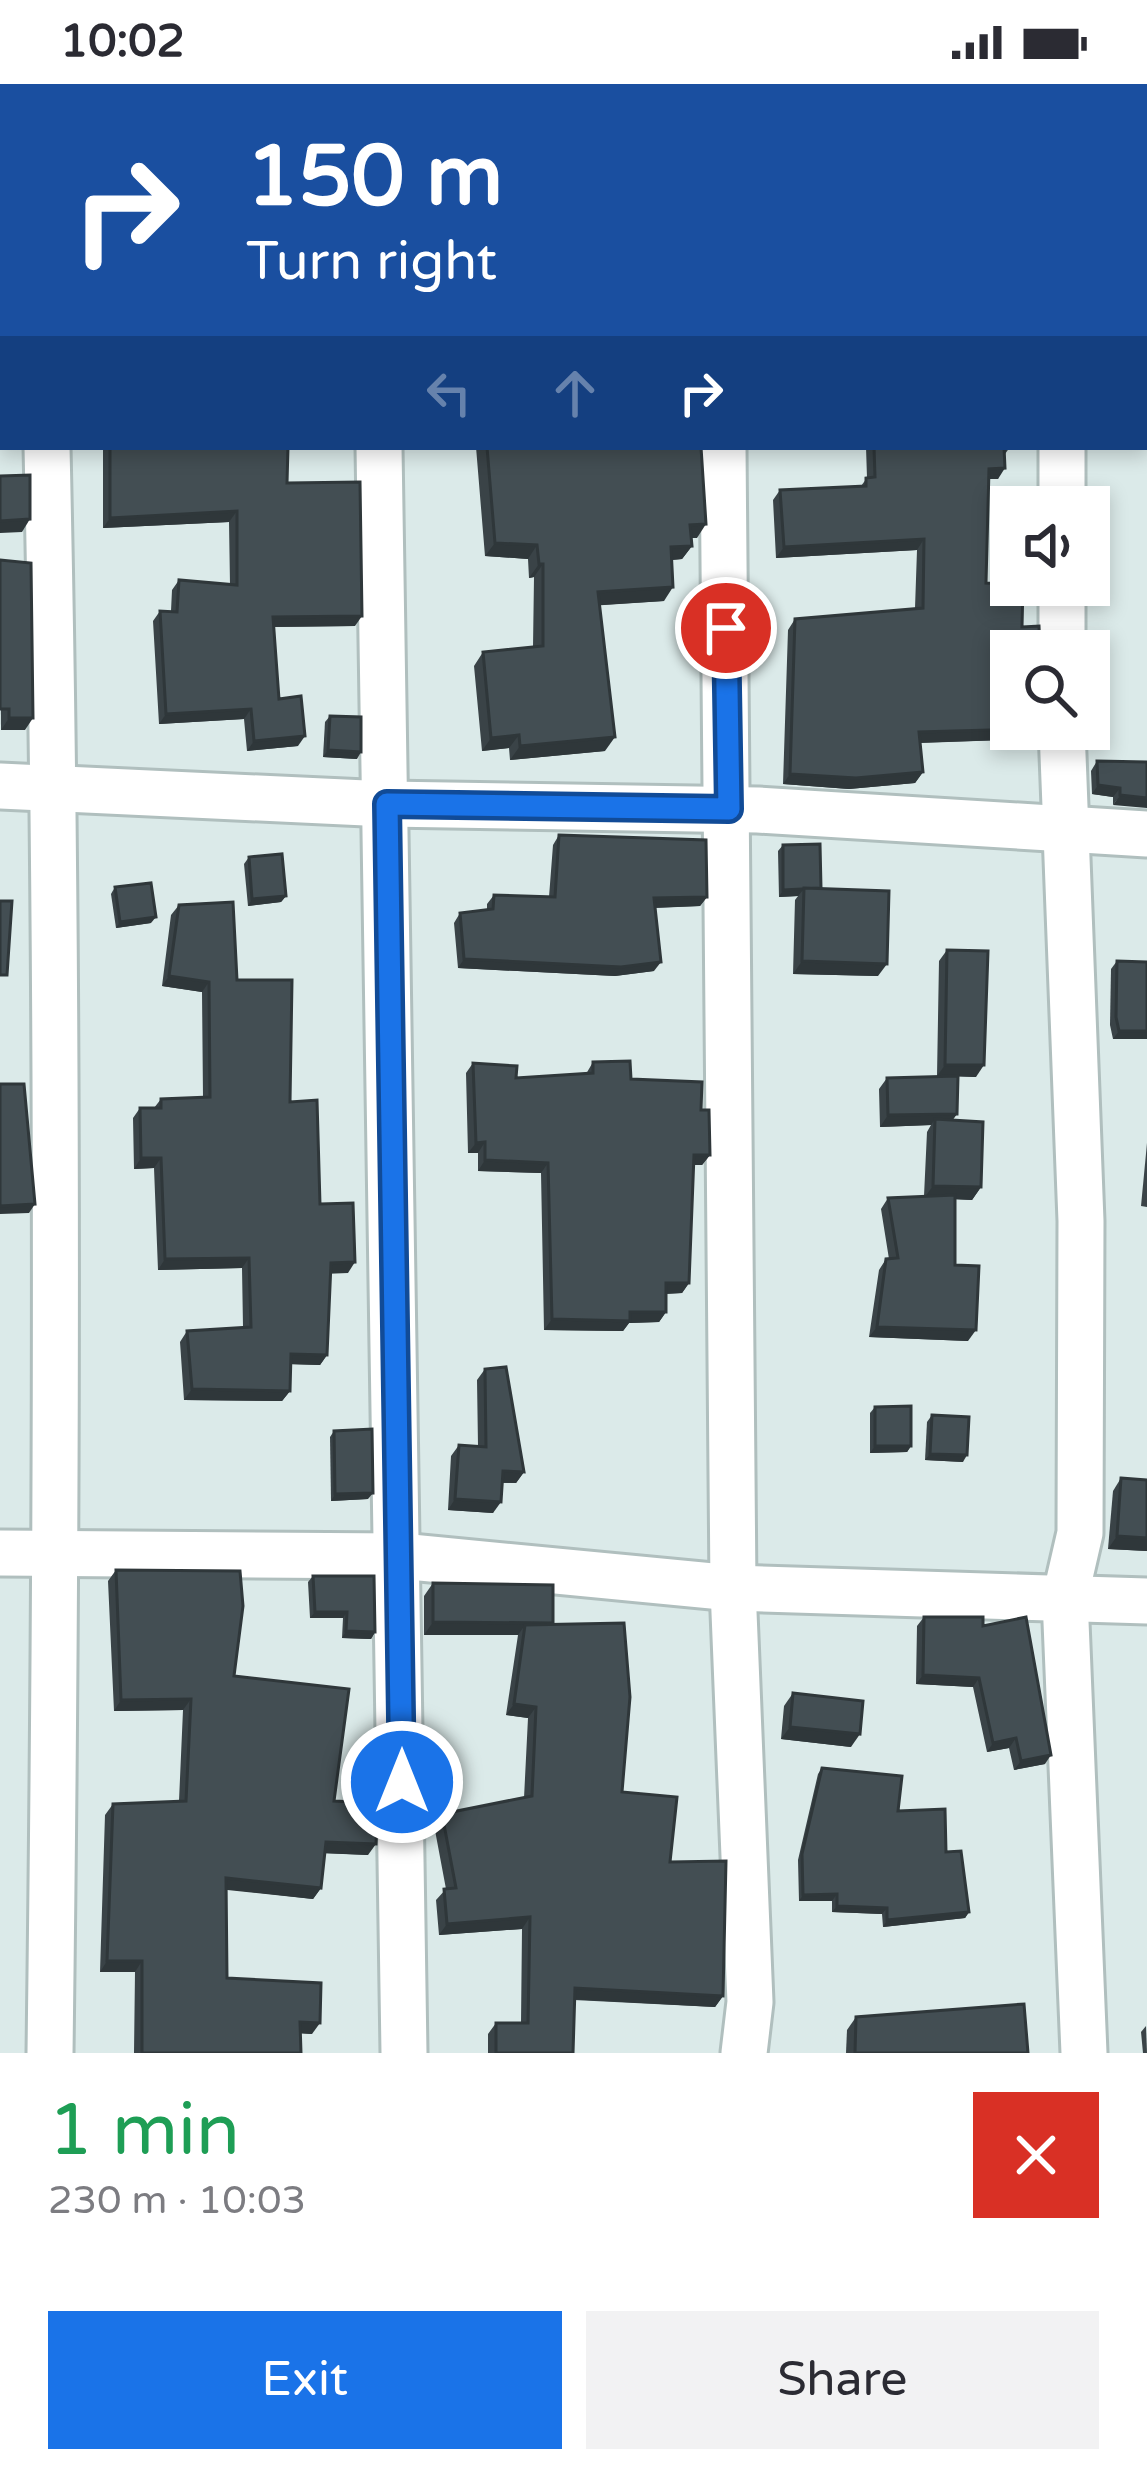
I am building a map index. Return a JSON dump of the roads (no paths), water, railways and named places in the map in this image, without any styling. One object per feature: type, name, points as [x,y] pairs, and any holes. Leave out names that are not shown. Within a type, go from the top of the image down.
[{"type":"street","points":[[47,450],[55,790],[57,1555],[50,2053]]},
{"type":"street","points":[[379,450],[400,1556],[404,2053]]},
{"type":"street","points":[[724,450],[734,1588],[750,2002],[744,2053]]},
{"type":"street","points":[[1062,450],[1062,486]]},
{"type":"street","points":[[1062,750],[1082,1243],[1080,1533],[1065,1598],[1084,2053]]},
{"type":"street","points":[[0,786],[387,804],[729,809],[1147,834]]},
{"type":"street","points":[[0,1552],[400,1556],[734,1588],[1147,1601]]}]
